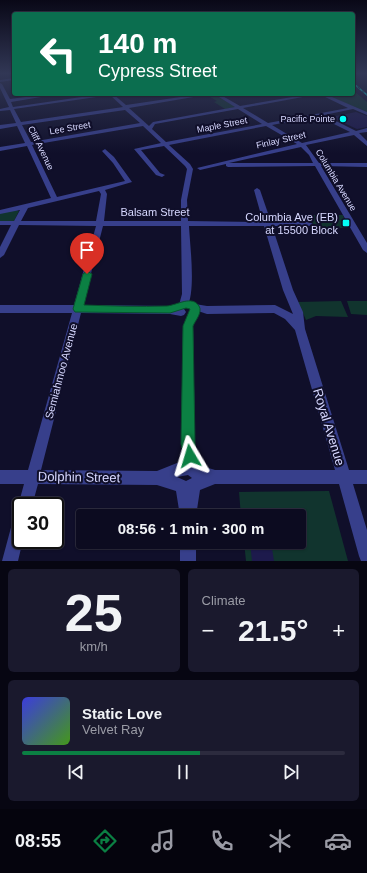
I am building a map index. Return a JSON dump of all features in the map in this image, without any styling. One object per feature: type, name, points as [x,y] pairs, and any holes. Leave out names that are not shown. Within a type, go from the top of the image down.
[{"type":"street","points":[[8,101],[14,100]]},
{"type":"street","points":[[0,110],[70,100]]},
{"type":"street","points":[[118,100],[149,129],[166,142],[190,169],[184,193],[188,310],[188,509]]},
{"type":"street","points":[[0,127],[170,100]]},
{"type":"street","name":"Columbia Avenue","points":[[226,100],[302,144],[318,165],[367,250]]},
{"type":"street","points":[[149,129],[154,122],[283,100]]},
{"type":"street","points":[[335,100],[367,114]]},
{"type":"street","name":"Cliff Avenue","points":[[8,101],[55,199]]},
{"type":"street","name":"Maple Street","points":[[162,175],[158,174],[137,150],[166,142],[269,125],[353,108]]},
{"type":"street","points":[[320,115],[354,132],[367,144]]},
{"type":"street","name":"Lee Street","points":[[0,149],[144,124]]},
{"type":"street","name":"Finlay Street","points":[[318,165],[265,164],[203,167],[367,130]]},
{"type":"street","points":[[0,212],[129,182],[105,151]]},
{"type":"street","points":[[318,165],[367,165]]},
{"type":"street","name":"Semiahmoo Avenue","points":[[27,497],[100,223],[104,194],[101,189]]},
{"type":"street","name":"Royal Avenue","points":[[257,190],[266,223],[292,299],[298,312],[300,329],[367,556]]},
{"type":"street","points":[[0,255],[25,206]]},
{"type":"street","name":"Balsam Street","points":[[0,223],[309,224]]},
{"type":"street","points":[[0,309],[275,310],[291,304],[292,299]]},
{"type":"street","points":[[275,310],[289,316],[300,329]]},
{"type":"street","name":"Dolphin Street","points":[[0,477],[188,477]]},
{"type":"street","points":[[188,477],[367,477]]},
{"type":"street","points":[[10,561],[13,549]]},
{"type":"street","points":[[188,549],[188,561]]},
{"type":"green space","points":[[216,100],[224,100],[236,107],[225,109],[214,102],[217,101]]},
{"type":"green space","points":[[339,100],[365,100],[367,102],[367,112]]},
{"type":"green space","points":[[16,210],[19,211],[14,221],[0,222],[0,213]]},
{"type":"green space","points":[[309,215],[343,215],[347,228],[315,228]]},
{"type":"green space","points":[[341,301],[348,317],[316,316],[306,320],[298,302]]},
{"type":"green space","points":[[347,301],[367,301],[367,315],[351,314]]},
{"type":"green space","points":[[329,491],[348,561],[246,561],[245,549],[306,549],[306,509],[240,509],[239,492]]},
{"type":"building","points":[[356,112],[367,116],[367,127],[357,129],[331,117]]},
{"type":"building","points":[[251,549],[272,549],[274,561],[252,561]]},
{"type":"place","name":"Pacific Pointe","points":[[343,119]]},
{"type":"place","name":"Columbia Ave (EB) at 15500 Block","points":[[346,223]]},
{"type":"route","points":[[87,274],[78,309],[170,310],[186,304],[195,307],[196,309],[188,326],[188,444],[190,456]]}]
